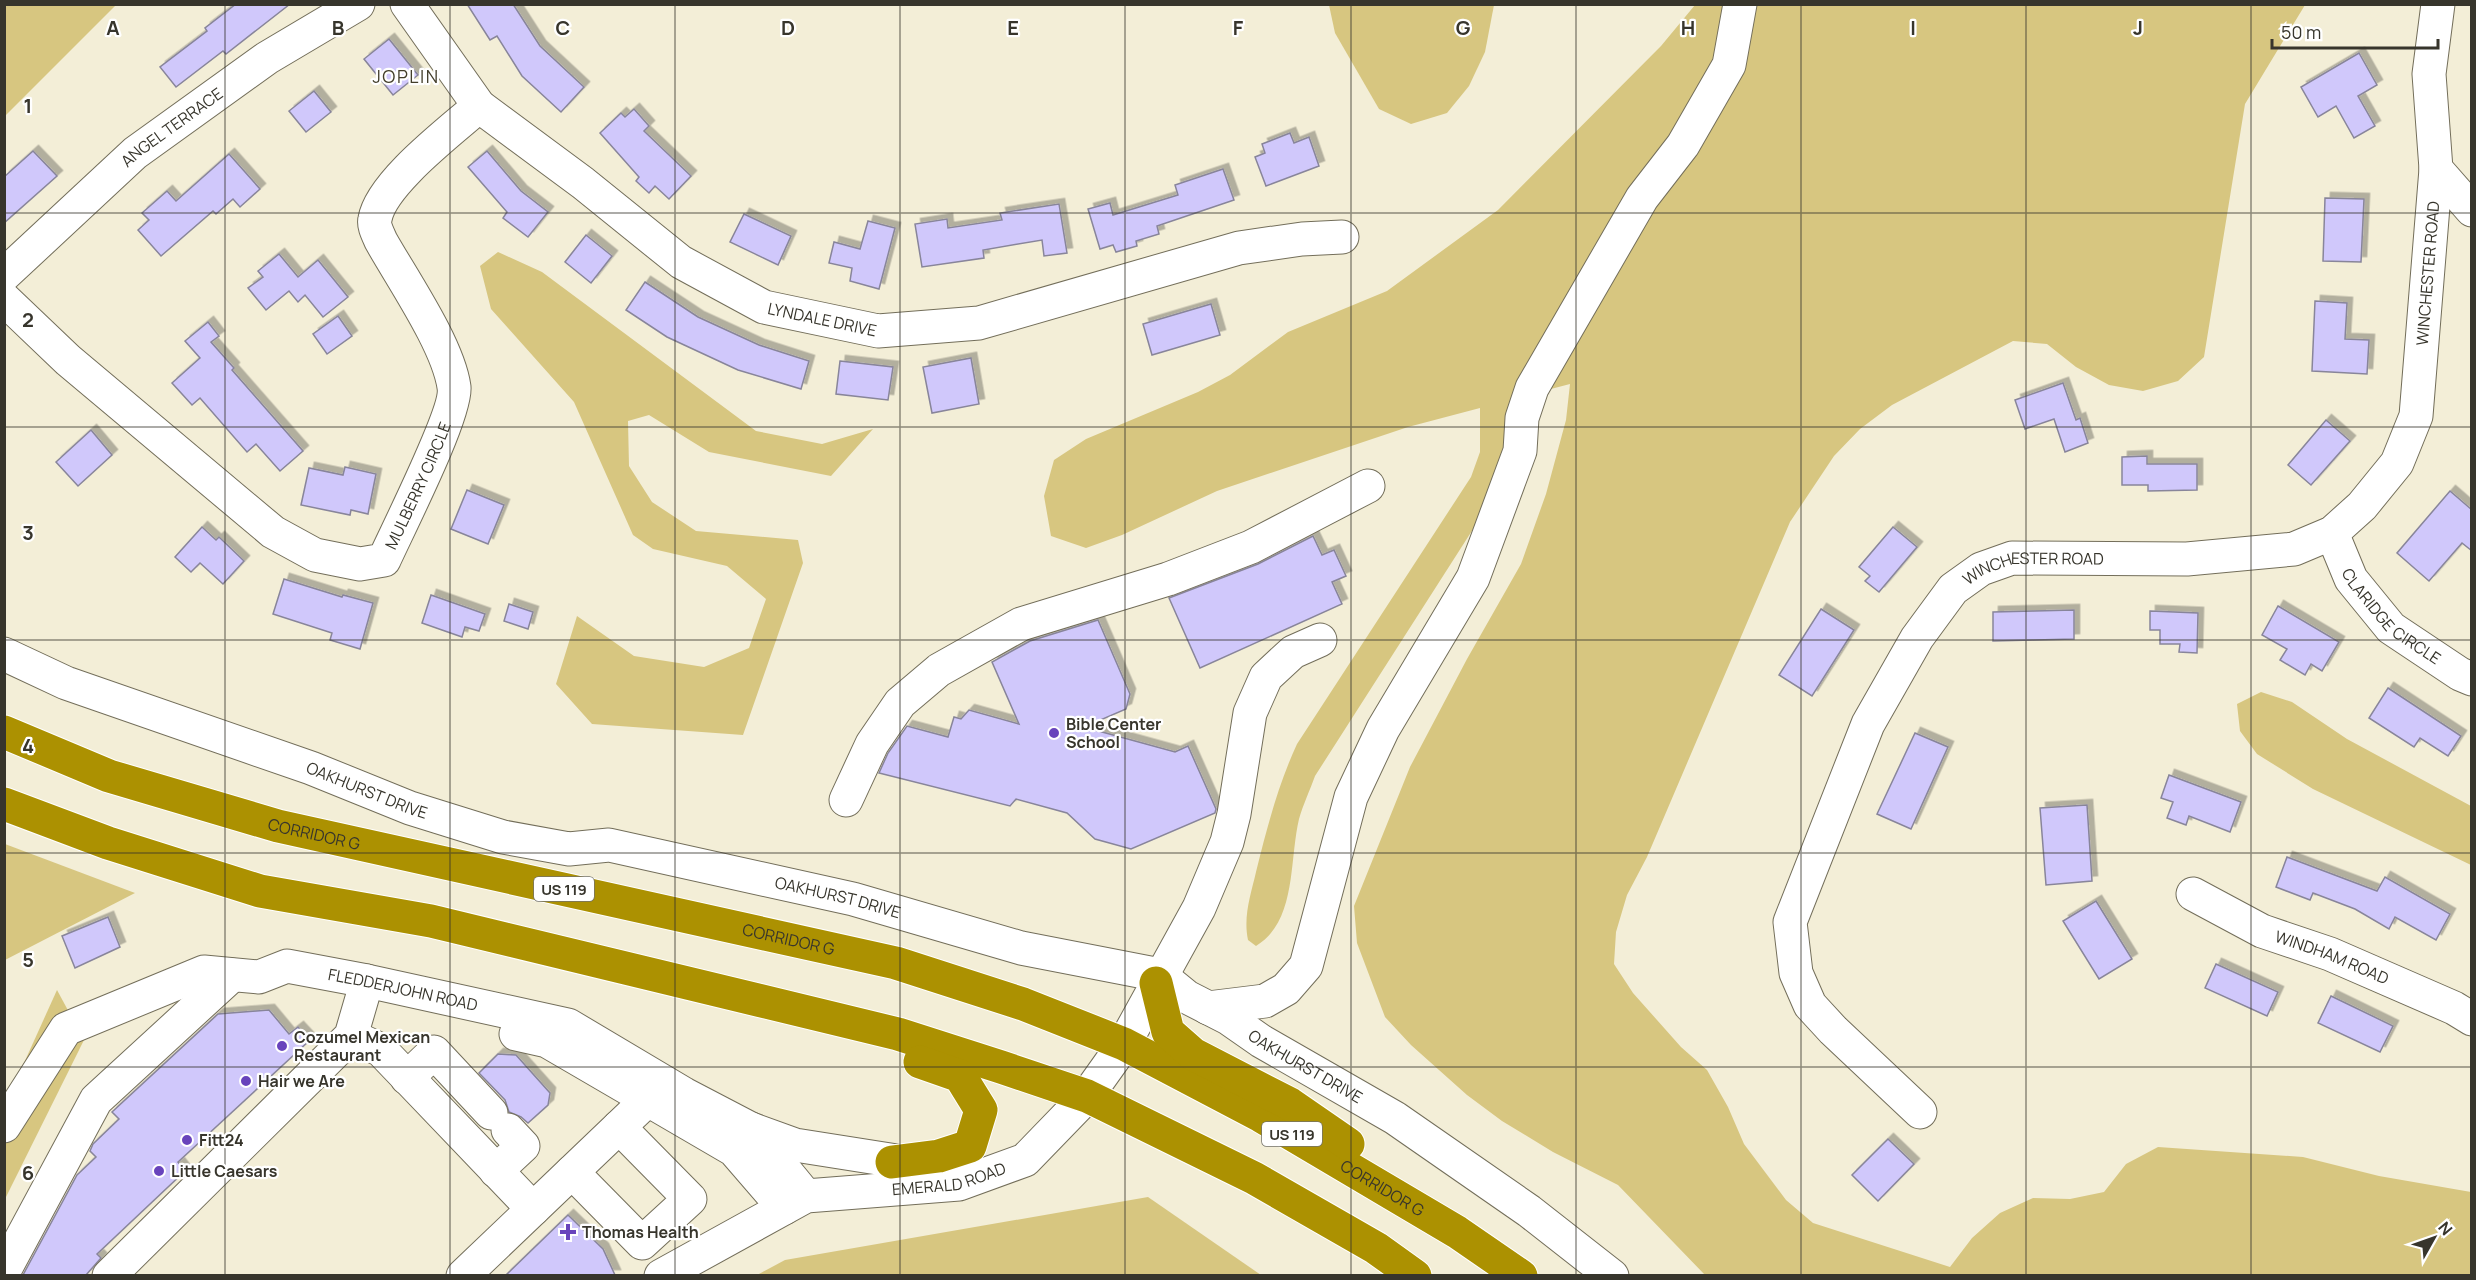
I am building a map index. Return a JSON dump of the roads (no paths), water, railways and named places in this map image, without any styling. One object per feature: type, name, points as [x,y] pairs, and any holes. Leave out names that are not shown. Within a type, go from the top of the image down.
[{"type":"highway","name":"CORRIDOR G","points":[[4,732],[109,776],[278,826],[896,963],[1023,1004],[1124,1044],[1261,1116],[1456,1232],[1521,1275]]},
{"type":"highway","points":[[4,804],[108,843],[260,891],[431,921],[898,1034],[1087,1096],[1254,1178],[1376,1248],[1415,1275]]},
{"type":"highway","points":[[1158,979],[1168,1032],[1193,1054],[1290,1104],[1398,1179],[1456,1232]]},
{"type":"highway","points":[[697,986],[960,1076],[981,1110],[970,1146],[939,1156],[892,1162]]},
{"type":"street","name":"ANGEL TERRACE","points":[[4,275],[135,153],[267,58],[358,4]]},
{"type":"street","name":"LYNDALE DRIVE","points":[[407,4],[479,106],[583,183],[681,262],[764,307],[878,331],[978,323],[1239,248],[1302,239],[1342,237]]},
{"type":"street","points":[[1208,1008],[1265,1001],[1286,989],[1306,966],[1351,797],[1383,729],[1473,578],[1520,451],[1522,418],[1532,388],[1642,198],[1683,145],[1729,65],[1740,4]]},
{"type":"street","name":"WINCHESTER ROAD","points":[[1920,1112],[1833,1030],[1810,1005],[1796,973],[1790,922],[1868,724],[1917,638],[1953,589],[1981,569],[2012,558],[2187,559],[2294,549],[2332,533],[2362,506],[2397,463],[2416,416],[2436,169],[2429,74],[2438,4]]},
{"type":"street","name":"MULBERRY CIRCLE","points":[[4,298],[68,360],[273,532],[315,555],[360,564],[384,560],[448,419],[455,390],[448,362],[381,241],[374,221],[380,202],[408,169],[479,106]]},
{"type":"street","points":[[2436,169],[2472,210]]},
{"type":"street","points":[[846,800],[872,744],[900,703],[939,670],[1021,624],[1168,579],[1251,547],[1368,486]]},
{"type":"street","name":"CLARIDGE CIRCLE","points":[[2332,533],[2351,579],[2391,628],[2460,674],[2472,679]]},
{"type":"street","name":"EMERALD ROAD","points":[[661,1275],[795,1202],[959,1184],[1025,1160],[1087,1096],[1124,1044],[1199,908],[1227,842],[1234,814],[1250,713],[1266,677],[1293,652],[1320,640]]},
{"type":"street","name":"OAKHURST DRIVE","points":[[4,654],[66,683],[311,768],[410,808],[502,837],[569,849],[609,845],[853,899],[1021,948],[1158,979],[1395,1118],[1529,1211],[1612,1275]]},
{"type":"street","name":"WINDHAM ROAD","points":[[2193,894],[2262,931],[2330,954],[2454,1008],[2472,1019]]},
{"type":"street","name":"FLEDDERJOHN ROAD","points":[[4,1126],[66,1029],[204,972],[245,976],[287,966],[364,991],[568,1025],[656,1091],[751,1129],[795,1202]]},
{"type":"street","points":[[4,1271],[96,1100],[245,976]]},
{"type":"street","points":[[109,1275],[351,1036],[364,991]]},
{"type":"street","points":[[351,1036],[381,1050],[533,1209]]},
{"type":"street","points":[[407,1078],[434,1052],[523,1146],[496,1171]]},
{"type":"street","points":[[463,1275],[656,1091],[734,1149],[795,1202]]},
{"type":"street","points":[[572,1172],[642,1243],[690,1199],[619,1127]]},
{"type":"street","points":[[751,1129],[795,1145],[892,1162],[989,1173]]},
{"type":"place","name":"Bible Center School","points":[[1054,733]]},
{"type":"place","name":"Cozumel Mexican Restaurant","points":[[282,1046]]},
{"type":"place","name":"Hair we Are","points":[[246,1081]]},
{"type":"place","name":"Fitt24","points":[[187,1140]]},
{"type":"place","name":"Little Caesars","points":[[159,1171]]},
{"type":"place","name":"Thomas Health","points":[[568,1232]]},
{"type":"district","name":"JOPLIN","points":[[406,76]]}]
